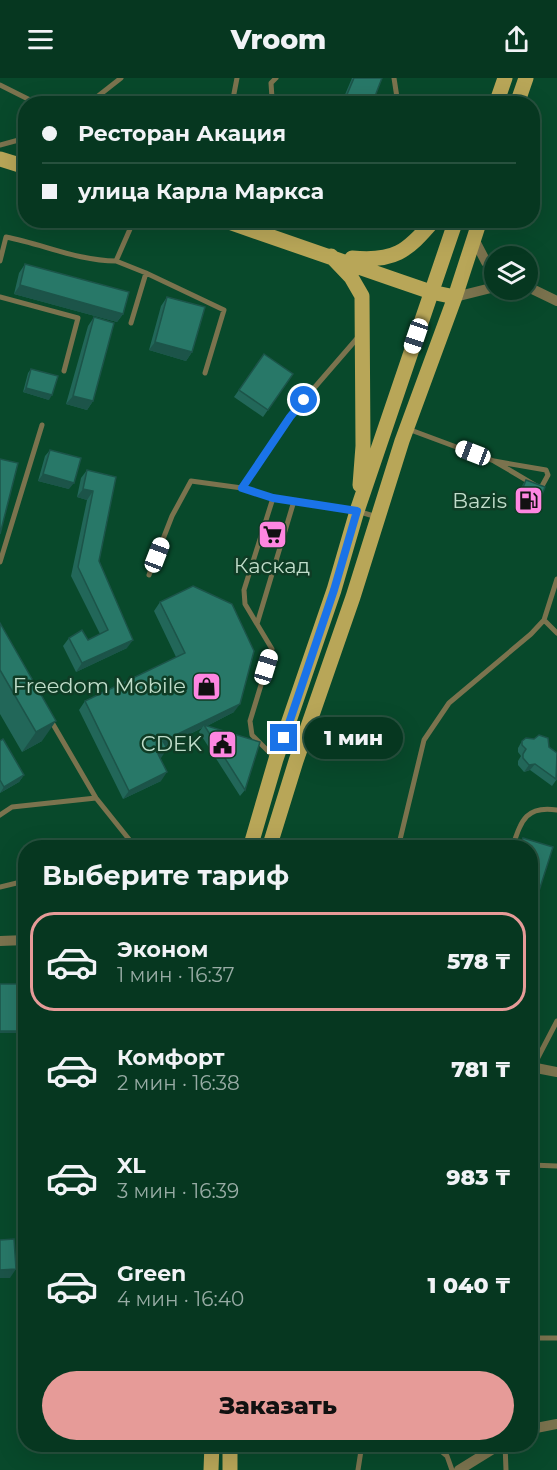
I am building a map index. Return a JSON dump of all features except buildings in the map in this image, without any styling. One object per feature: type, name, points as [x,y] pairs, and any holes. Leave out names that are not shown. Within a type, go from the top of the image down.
[{"type":"main road","points":[[499,96],[506,78]]},
{"type":"main road","points":[[520,96],[526,78]]},
{"type":"main road","points":[[0,159],[18,165]]},
{"type":"main road","points":[[245,228],[431,292],[455,297]]},
{"type":"main road","points":[[331,256],[374,260],[401,253],[428,228]]},
{"type":"main road","points":[[252,840],[276,759],[334,590],[357,511],[453,228]]},
{"type":"main road","points":[[271,840],[407,429],[477,228]]},
{"type":"main road","points":[[331,256],[351,276],[362,296],[363,446],[357,511]]},
{"type":"main road","points":[[211,1470],[212,1452]]},
{"type":"main road","points":[[230,1452],[230,1470]]},
{"type":"street","points":[[474,239],[484,258]]},
{"type":"street","points":[[455,297],[484,290]]},
{"type":"street","points":[[538,292],[557,301]]},
{"type":"street","points":[[0,941],[18,940]]},
{"type":"street","points":[[538,1068],[557,1072]]},
{"type":"street","points":[[538,1428],[557,1424]]},
{"type":"street","points":[[459,1470],[489,1452]]},
{"type":"lane","points":[[98,96],[121,78]]},
{"type":"lane","points":[[234,96],[237,78]]},
{"type":"lane","points":[[272,96],[271,84],[276,78]]},
{"type":"lane","points":[[394,78],[397,96]]},
{"type":"lane","points":[[0,85],[22,96]]},
{"type":"lane","points":[[0,145],[18,140]]},
{"type":"lane","points":[[116,261],[130,228]]},
{"type":"lane","points":[[264,235],[269,228]]},
{"type":"lane","points":[[0,261],[3,236],[94,261],[116,261],[224,310],[205,373]]},
{"type":"lane","points":[[130,323],[146,273]]},
{"type":"lane","points":[[0,297],[78,318],[64,371]]},
{"type":"lane","points":[[242,488],[290,417],[363,332]]},
{"type":"lane","points":[[0,562],[42,425]]},
{"type":"lane","points":[[407,429],[494,461],[546,470],[548,475],[542,486],[538,487],[494,461]]},
{"type":"lane","points":[[149,575],[172,516],[191,482],[242,488],[273,498],[357,511],[378,517]]},
{"type":"lane","points":[[273,498],[244,590],[245,604],[272,649],[250,721],[252,735],[276,759]]},
{"type":"lane","points":[[257,624],[294,501]]},
{"type":"lane","points":[[400,840],[424,740],[449,703],[531,634],[544,620],[557,579]]},
{"type":"lane","points":[[544,620],[557,633]]},
{"type":"lane","points":[[44,709],[96,798],[130,840]]},
{"type":"lane","points":[[0,815],[12,807],[96,798]]},
{"type":"lane","points":[[515,840],[522,821],[533,811],[545,808],[557,810]]},
{"type":"lane","points":[[0,887],[18,883]]},
{"type":"lane","points":[[538,1056],[557,1021]]},
{"type":"lane","points":[[538,1165],[557,1166]]},
{"type":"lane","points":[[538,1338],[557,1338]]},
{"type":"lane","points":[[358,1470],[361,1452]]},
{"type":"lane","points":[[442,1452],[447,1456],[452,1470]]},
{"type":"lane","points":[[504,1452],[507,1469]]},
{"type":"place","name":"Bazis","points":[[528,501]]},
{"type":"place","name":"Каскад","points":[[272,535]]},
{"type":"place","name":"Freedom Mobile","points":[[207,686]]},
{"type":"place","name":"CDEK","points":[[223,744]]},
{"type":"route","points":[[284,738],[334,590],[357,511],[273,498],[242,488],[304,400]]}]
